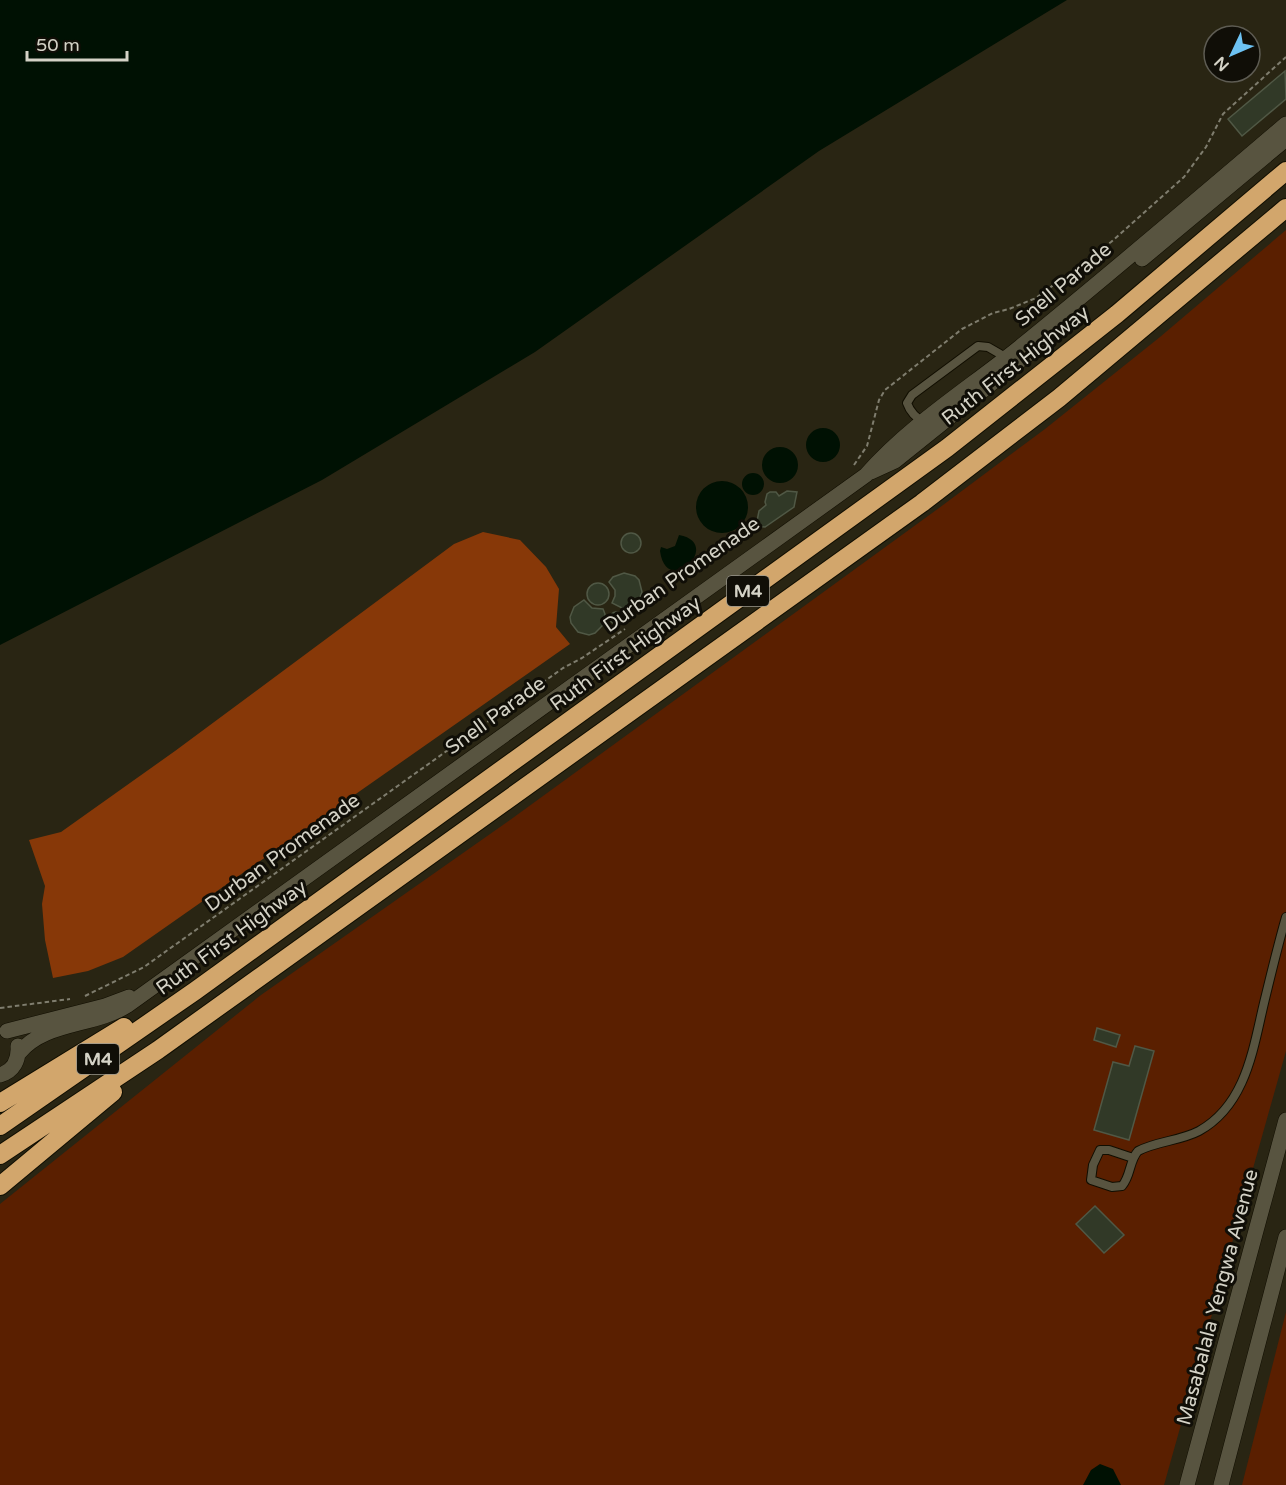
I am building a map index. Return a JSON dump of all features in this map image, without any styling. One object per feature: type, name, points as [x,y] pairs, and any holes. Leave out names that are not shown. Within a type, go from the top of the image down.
[{"type":"highway","name":"Ruth First Highway","points":[[0,1126],[195,991],[956,441],[1117,314],[1286,171]]},
{"type":"highway","name":"M4","points":[[0,1155],[158,1050],[922,502],[1068,391],[1286,208]]},
{"type":"highway","points":[[0,1103],[163,1003],[195,991]]},
{"type":"highway","points":[[0,1186],[145,1066],[158,1050]]},
{"type":"street","name":"Snell Parade","points":[[929,425],[1286,124]]},
{"type":"street","name":"Snell Parade","points":[[0,1076],[12,1069],[19,1053],[39,1035],[108,1016],[148,990],[860,470],[1014,366],[1286,139]]},
{"type":"street","name":"Snell Parade","points":[[4,1030],[105,1006],[148,990]]},
{"type":"street","points":[[4,1030],[18,1045],[19,1053]]},
{"type":"street","name":"Masabalala Yengwa Avenue","points":[[1187,1485],[1286,1120]]},
{"type":"street","points":[[1221,1485],[1286,1237]]},
{"type":"lane","points":[[929,425],[909,408],[909,399],[973,348],[988,346],[1007,358]]},
{"type":"lane","points":[[1133,1158],[1109,1150],[1100,1150],[1093,1165],[1091,1180],[1112,1187],[1122,1186],[1138,1151],[1200,1131],[1220,1114],[1236,1094],[1251,1057],[1286,917]]},
{"type":"path","points":[[860,470],[879,400],[885,390],[962,329],[993,313],[1010,309],[1036,298],[1111,242],[1184,177],[1206,147],[1223,114],[1286,57]]},
{"type":"path","name":"Durban Promenade","points":[[81,998],[144,967],[563,668],[632,624]]},
{"type":"path","points":[[0,1008],[69,999]]},
{"type":"shaded area","points":[[0,0],[1067,0],[819,151],[535,352],[322,480],[0,645]]},
{"type":"shaded area","points":[[1286,230],[1286,1051],[1164,1485],[0,1485],[0,1204],[261,995],[510,820],[1045,429],[1160,337]]},
{"type":"shaded area","points":[[823,428],[835,433],[840,445],[835,457],[823,462],[811,457],[806,445],[811,433]]},
{"type":"shaded area","points":[[780,447],[793,452],[798,465],[793,478],[780,483],[767,478],[762,465],[767,452]]},
{"type":"shaded area","points":[[753,473],[761,476],[764,484],[761,492],[753,495],[745,492],[742,484],[745,476]]},
{"type":"shaded area","points":[[722,481],[732,483],[740,489],[746,497],[748,507],[746,517],[740,525],[732,531],[722,533],[712,531],[704,525],[698,517],[696,507],[698,497],[704,489],[712,483]]},
{"type":"shaded area","points":[[483,532],[520,540],[546,567],[559,589],[556,627],[570,644],[123,957],[88,971],[53,978],[45,940],[42,904],[45,886],[29,840],[61,832],[175,751],[454,544]]},
{"type":"shaded area","points":[[679,535],[691,540],[696,548],[695,556],[681,570],[672,570],[665,565],[660,551],[661,547],[667,549],[675,546]]},
{"type":"shaded area","points":[[1286,1312],[1286,1485],[1242,1485]]},
{"type":"shaded area","points":[[1100,1464],[1113,1469],[1121,1485],[1083,1485],[1091,1470]]},
{"type":"building","points":[[1285,71],[1286,99],[1242,136],[1228,119]]},
{"type":"building","points":[[787,491],[797,492],[794,507],[765,527],[756,526],[759,511],[766,505],[767,494],[776,492],[779,496]]},
{"type":"building","points":[[631,533],[638,536],[641,543],[638,550],[631,553],[624,550],[621,543],[624,536]]},
{"type":"building","points":[[624,573],[635,576],[639,580],[642,592],[638,602],[628,608],[612,603],[615,590],[609,582],[613,577]]},
{"type":"building","points":[[594,583],[602,583],[609,590],[609,598],[602,605],[594,605],[587,598],[587,590]]},
{"type":"building","points":[[584,600],[592,608],[603,609],[605,614],[603,625],[595,633],[589,635],[578,632],[571,623],[570,617],[574,607]]},
{"type":"building","points":[[618,612],[622,618],[618,624],[614,624],[610,616]]},
{"type":"building","points":[[1097,1028],[1120,1035],[1116,1047],[1094,1040]]},
{"type":"building","points":[[1135,1046],[1154,1051],[1129,1140],[1094,1130],[1113,1062],[1129,1066]]},
{"type":"building","points":[[1095,1206],[1124,1235],[1104,1253],[1076,1224]]}]
